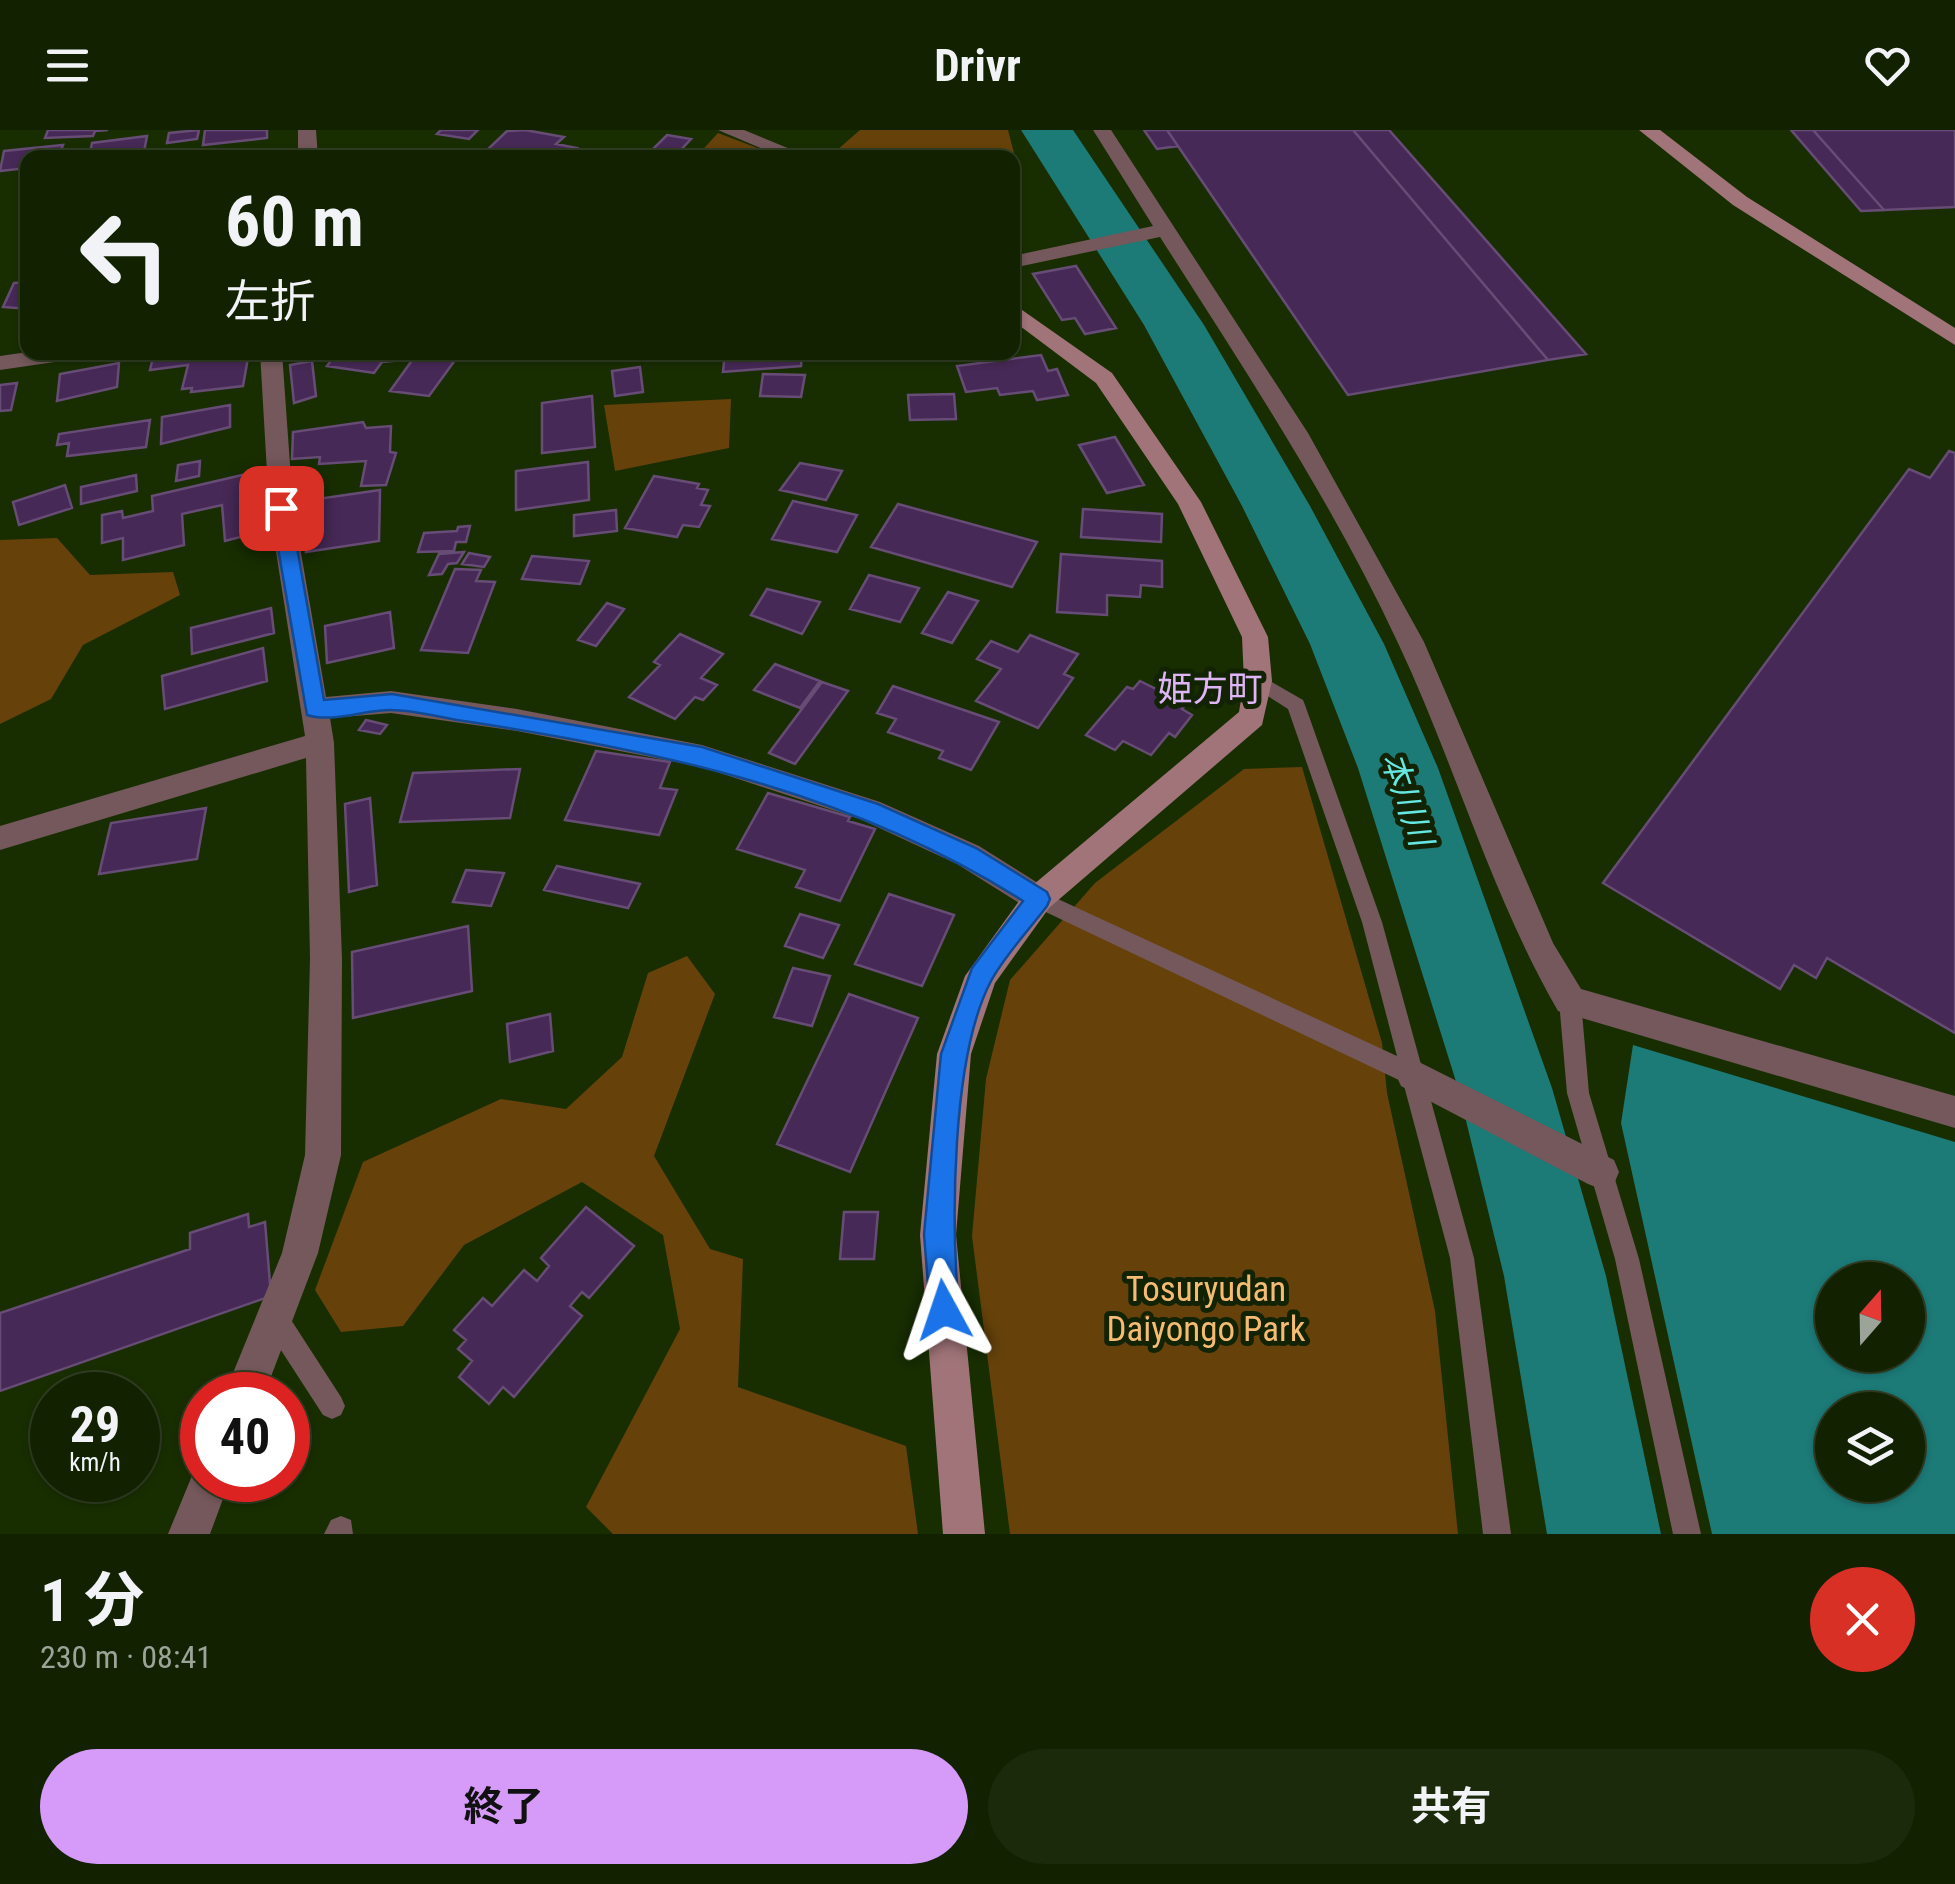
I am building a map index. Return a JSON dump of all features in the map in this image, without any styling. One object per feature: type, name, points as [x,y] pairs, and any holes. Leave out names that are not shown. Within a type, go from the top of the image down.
[{"type":"street","points":[[726,130],[781,150]]},
{"type":"street","points":[[1102,130],[1156,232],[1296,433],[1411,642],[1540,950],[1570,1000],[1955,1112]]},
{"type":"street","points":[[1648,130],[1740,201],[1955,338]]},
{"type":"street","points":[[1020,260],[1156,232]]},
{"type":"street","points":[[964,1534],[938,1234],[954,1054],[980,976],[1038,899],[1252,717],[1258,682],[1255,637],[1188,502],[1104,378],[1020,315]]},
{"type":"street","points":[[253,1372],[300,1253],[323,1155],[326,959],[320,743],[281,508],[272,360]]},
{"type":"street","points":[[315,710],[392,702],[518,720],[702,756],[870,810],[968,854],[1038,899]]},
{"type":"street","points":[[0,838],[320,743]]},
{"type":"street","points":[[1413,1075],[1600,1172]]},
{"type":"street","points":[[189,1534],[201,1502]]},
{"type":"lane","points":[[1258,682],[1296,705],[1372,922],[1462,1258],[1497,1534]]},
{"type":"lane","points":[[1038,899],[1413,1075]]},
{"type":"lane","points":[[1570,1000],[1578,1094],[1627,1259],[1687,1534]]},
{"type":"lane","points":[[274,1318],[332,1406]]},
{"type":"green space","points":[[860,130],[1008,130],[1013,150],[837,150]]},
{"type":"green space","points":[[718,133],[763,150],[702,150]]},
{"type":"green space","points":[[731,399],[729,448],[615,471],[604,405]]},
{"type":"green space","points":[[57,538],[90,575],[173,572],[180,595],[83,645],[51,699],[0,724],[0,540]]},
{"type":"green space","name":"Tosuryudan Daiyongo Park","points":[[1302,767],[1382,1043],[1387,1093],[1435,1311],[1458,1534],[1010,1534],[972,1236],[986,1079],[1010,980],[1095,883],[1244,769]]},
{"type":"green space","points":[[687,956],[715,994],[654,1156],[710,1249],[743,1259],[738,1387],[906,1446],[918,1534],[613,1534],[586,1507],[680,1329],[663,1235],[582,1182],[464,1245],[403,1326],[341,1332],[315,1290],[363,1162],[501,1099],[566,1109],[622,1057],[648,973]]},
{"type":"water","points":[[1633,1045],[1955,1142],[1955,1534],[1712,1534],[1621,1123]]},
{"type":"building","points":[[48,130],[108,130],[95,131],[93,136],[45,138]]},
{"type":"building","points":[[199,130],[197,139],[167,143],[169,133]]},
{"type":"building","points":[[205,130],[267,130],[267,138],[203,145]]},
{"type":"building","points":[[441,130],[478,130],[469,139],[437,134]]},
{"type":"building","points":[[1144,130],[1167,130],[1178,146],[1157,149]]},
{"type":"building","points":[[1167,130],[1353,130],[1548,360],[1348,395]]},
{"type":"building","points":[[1353,130],[1389,130],[1586,354],[1548,360]]},
{"type":"building","points":[[1791,130],[1813,130],[1884,210],[1861,211]]},
{"type":"building","points":[[1813,130],[1955,130],[1955,207],[1884,210]]},
{"type":"building","points":[[507,131],[564,137],[556,144],[577,148],[487,150]]},
{"type":"building","points":[[667,135],[691,139],[681,150],[652,150]]},
{"type":"building","points":[[147,136],[144,150],[91,150],[92,143]]},
{"type":"building","points":[[63,145],[61,150],[20,150],[20,169],[0,171],[4,151]]},
{"type":"building","points":[[1076,266],[1116,328],[1085,334],[1075,318],[1062,320],[1033,274]]},
{"type":"building","points":[[14,283],[20,283],[20,308],[3,307]]},
{"type":"building","points":[[1041,355],[1048,371],[1057,369],[1068,395],[1037,400],[1033,391],[1000,395],[997,388],[966,392],[957,366]]},
{"type":"building","points":[[152,360],[248,360],[243,386],[191,392],[192,388],[182,389],[188,365],[150,370]]},
{"type":"building","points":[[331,360],[403,360],[382,362],[374,373],[327,366]]},
{"type":"building","points":[[412,360],[455,360],[429,396],[390,391]]},
{"type":"building","points":[[724,360],[801,360],[801,366],[723,372]]},
{"type":"building","points":[[312,361],[316,396],[294,403],[290,365]]},
{"type":"building","points":[[119,363],[117,387],[57,401],[60,374]]},
{"type":"building","points":[[640,367],[643,392],[615,396],[612,371]]},
{"type":"building","points":[[763,374],[805,375],[801,397],[760,396]]},
{"type":"building","points":[[17,383],[11,410],[0,411],[0,385]]},
{"type":"building","points":[[954,394],[956,419],[910,420],[908,395]]},
{"type":"building","points":[[592,396],[595,447],[542,453],[542,403]]},
{"type":"building","points":[[230,405],[230,427],[161,444],[162,417]]},
{"type":"building","points":[[150,420],[146,447],[67,456],[69,443],[57,445],[59,434]]},
{"type":"building","points":[[363,422],[366,428],[391,426],[390,452],[396,453],[386,485],[361,486],[366,461],[319,464],[320,457],[292,459],[293,432]]},
{"type":"building","points":[[1115,437],[1144,485],[1107,493],[1079,445]]},
{"type":"building","points":[[1949,451],[1955,453],[1955,1033],[1827,958],[1816,978],[1794,965],[1780,989],[1603,883],[1909,469],[1930,478]]},
{"type":"building","points":[[200,461],[199,476],[176,481],[178,465]]},
{"type":"building","points":[[588,462],[589,500],[516,510],[516,471]]},
{"type":"building","points":[[800,463],[842,471],[826,500],[780,490]]},
{"type":"building","points":[[255,472],[264,531],[225,541],[222,505],[182,514],[184,545],[123,560],[123,538],[102,543],[102,515],[122,511],[123,518],[153,511],[152,496]]},
{"type":"building","points":[[136,475],[137,491],[81,504],[81,487]]},
{"type":"building","points":[[654,476],[699,484],[697,488],[708,490],[701,505],[710,506],[699,527],[683,525],[677,537],[625,528]]},
{"type":"building","points":[[65,485],[72,508],[19,525],[13,502]]},
{"type":"building","points":[[380,490],[379,541],[306,552],[310,500]]},
{"type":"building","points":[[793,501],[857,515],[837,552],[772,539]]},
{"type":"building","points":[[898,504],[1037,542],[1012,587],[871,547]]},
{"type":"building","points":[[1083,509],[1162,514],[1161,542],[1081,537]]},
{"type":"building","points":[[616,510],[617,531],[574,536],[574,515]]},
{"type":"building","points":[[470,526],[466,542],[456,542],[454,551],[418,552],[424,533]]},
{"type":"building","points":[[464,552],[442,574],[429,575],[439,554]]},
{"type":"building","points":[[469,553],[490,557],[484,567],[462,564]]},
{"type":"building","points":[[1061,554],[1162,561],[1162,587],[1141,585],[1140,597],[1107,595],[1107,615],[1057,612]]},
{"type":"building","points":[[532,556],[589,561],[580,584],[522,579]]},
{"type":"building","points":[[455,569],[481,570],[476,581],[495,582],[468,653],[421,650]]},
{"type":"building","points":[[869,575],[919,588],[900,622],[850,609]]},
{"type":"building","points":[[767,589],[820,602],[802,634],[751,615]]},
{"type":"building","points":[[948,592],[978,601],[952,643],[922,633]]},
{"type":"building","points":[[607,603],[624,609],[596,646],[578,640]]},
{"type":"building","points":[[271,608],[274,633],[192,654],[191,628]]},
{"type":"building","points":[[390,612],[394,648],[327,663],[325,626]]},
{"type":"building","points":[[680,634],[723,654],[701,678],[717,685],[703,700],[695,697],[675,719],[629,697],[660,665],[654,662]]},
{"type":"building","points":[[1030,635],[1078,654],[1064,674],[1073,678],[1038,728],[976,701],[1001,669],[977,659],[991,641],[1018,652]]},
{"type":"building","points":[[263,648],[267,681],[165,709],[162,676]]},
{"type":"building","points":[[775,664],[820,681],[800,708],[754,690]]},
{"type":"building","points":[[1140,681],[1186,704],[1182,709],[1192,715],[1175,737],[1169,733],[1151,755],[1123,741],[1115,750],[1086,735],[1127,687],[1133,689]]},
{"type":"building","points":[[822,682],[848,691],[795,764],[769,753]]},
{"type":"building","points":[[893,686],[999,722],[971,770],[939,758],[943,751],[888,732],[896,719],[877,713]]},
{"type":"building","points":[[366,720],[387,725],[380,734],[359,730]]},
{"type":"building","points":[[596,751],[670,762],[660,788],[677,790],[659,835],[565,820]]},
{"type":"building","points":[[520,769],[510,818],[400,822],[413,773]]},
{"type":"building","points":[[768,793],[850,817],[848,821],[875,829],[840,901],[796,887],[805,870],[737,849]]},
{"type":"building","points":[[370,798],[377,885],[349,892],[345,804]]},
{"type":"building","points":[[206,808],[197,859],[99,874],[111,823]]},
{"type":"building","points":[[557,866],[640,884],[628,908],[544,890]]},
{"type":"building","points":[[466,870],[504,873],[491,906],[453,902]]},
{"type":"building","points":[[889,894],[954,915],[922,986],[855,964]]},
{"type":"building","points":[[800,914],[839,925],[823,958],[785,946]]},
{"type":"building","points":[[468,926],[472,991],[353,1018],[352,952]]},
{"type":"building","points":[[793,968],[830,976],[812,1026],[774,1017]]},
{"type":"building","points":[[849,994],[918,1018],[850,1172],[777,1144]]},
{"type":"building","points":[[550,1014],[553,1051],[510,1062],[507,1024]]},
{"type":"building","points":[[586,1207],[634,1246],[589,1298],[582,1292],[570,1306],[582,1316],[514,1397],[503,1387],[489,1404],[459,1377],[472,1361],[458,1349],[466,1340],[454,1330],[483,1298],[492,1306],[524,1270],[537,1281],[549,1266],[541,1258]]},
{"type":"building","points":[[844,1212],[878,1212],[874,1259],[840,1259]]},
{"type":"building","points":[[248,1214],[249,1227],[265,1222],[271,1296],[54,1372],[30,1372],[30,1380],[0,1391],[0,1313],[190,1249],[190,1233]]},
{"type":"waterway","name":"本川川","points":[[1047,130],[1174,325],[1276,506],[1347,644],[1398,768],[1505,1088],[1555,1276],[1604,1534]]},
{"type":"district","name":"姫方町","points":[[1210,689]]},
{"type":"route","points":[[281,508],[315,710],[392,702],[518,720],[702,756],[870,810],[968,854],[1038,899],[980,976],[954,1054],[938,1234],[944,1310]]}]
